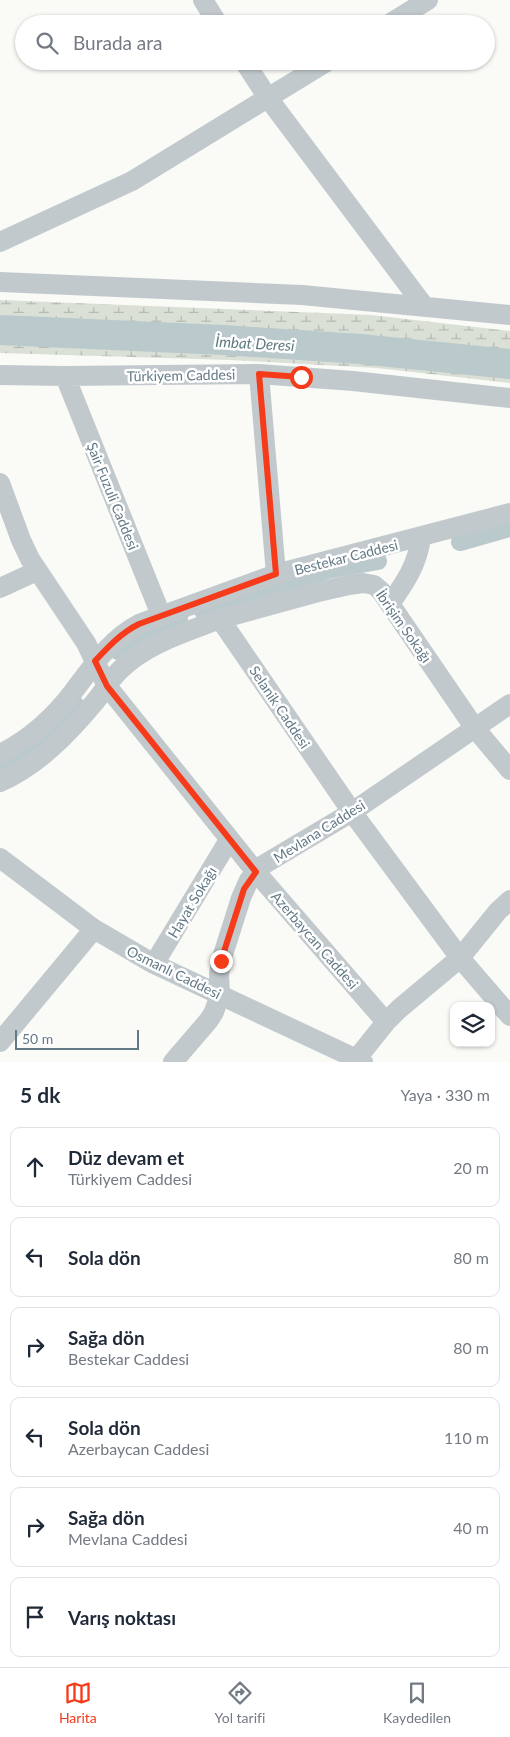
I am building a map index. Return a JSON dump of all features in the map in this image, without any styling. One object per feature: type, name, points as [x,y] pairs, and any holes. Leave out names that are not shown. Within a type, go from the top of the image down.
[{"type":"street","points":[[202,0],[212,15]]},
{"type":"street","points":[[404,15],[428,0]]},
{"type":"street","points":[[250,70],[268,98],[424,306]]},
{"type":"street","points":[[0,242],[132,181],[313,70]]},
{"type":"street","points":[[0,282],[302,295],[510,315]]},
{"type":"street","points":[[259,374],[276,574]]},
{"type":"street","name":"Türkiyem Caddesi","points":[[0,375],[259,374],[353,381],[510,398]]},
{"type":"street","name":"Şair Fuzuli Caddesi","points":[[65,376],[161,615]]},
{"type":"street","name":"Azerbaycan Caddesi","points":[[0,484],[21,540],[37,571],[75,626],[107,686],[229,840],[386,1022]]},
{"type":"street","name":"Bestekar Caddesi","points":[[0,754],[26,739],[42,726],[72,693],[95,661],[112,642],[126,631],[161,615],[276,574],[421,538],[510,513]]},
{"type":"street","points":[[390,604],[410,576],[421,538]]},
{"type":"street","points":[[0,588],[37,571]]},
{"type":"street","name":"İbrişim Sokağı","points":[[220,619],[318,592],[363,583],[374,585],[381,591],[474,728],[510,770]]},
{"type":"street","points":[[0,782],[26,769],[46,753],[80,720],[119,671],[134,658],[178,635],[220,619]]},
{"type":"street","name":"Selanik Caddesi","points":[[220,619],[352,812],[460,958],[510,1016]]},
{"type":"street","name":"Mevlana Caddesi","points":[[173,1062],[209,1020],[218,1004],[221,961],[244,889],[256,872],[263,865],[352,812],[510,704]]},
{"type":"street","name":"Hayat Sokağı","points":[[154,964],[229,840]]},
{"type":"street","name":"Osmanlı Caddesi","points":[[0,858],[94,929],[154,964],[358,1061]]},
{"type":"street","points":[[358,1061],[386,1022],[460,958],[498,911],[510,900]]},
{"type":"street","points":[[0,1042],[94,929]]},
{"type":"green space","points":[[0,300],[371,315],[510,331],[510,383],[377,368],[231,360],[0,353]]},
{"type":"waterway","name":"İmbat Deresi","points":[[0,330],[223,340],[360,349],[510,364]]},
{"type":"waterway","points":[[460,542],[510,528]]},
{"type":"waterway","points":[[203,611],[328,570],[378,561]]},
{"type":"waterway","points":[[118,651],[135,638],[179,619]]},
{"type":"waterway","points":[[0,768],[24,756],[40,745],[75,704]]},
{"type":"route","points":[[221,961],[244,889],[256,872],[107,686],[95,661],[112,642],[139,624],[276,574],[259,374],[301,377]]}]
